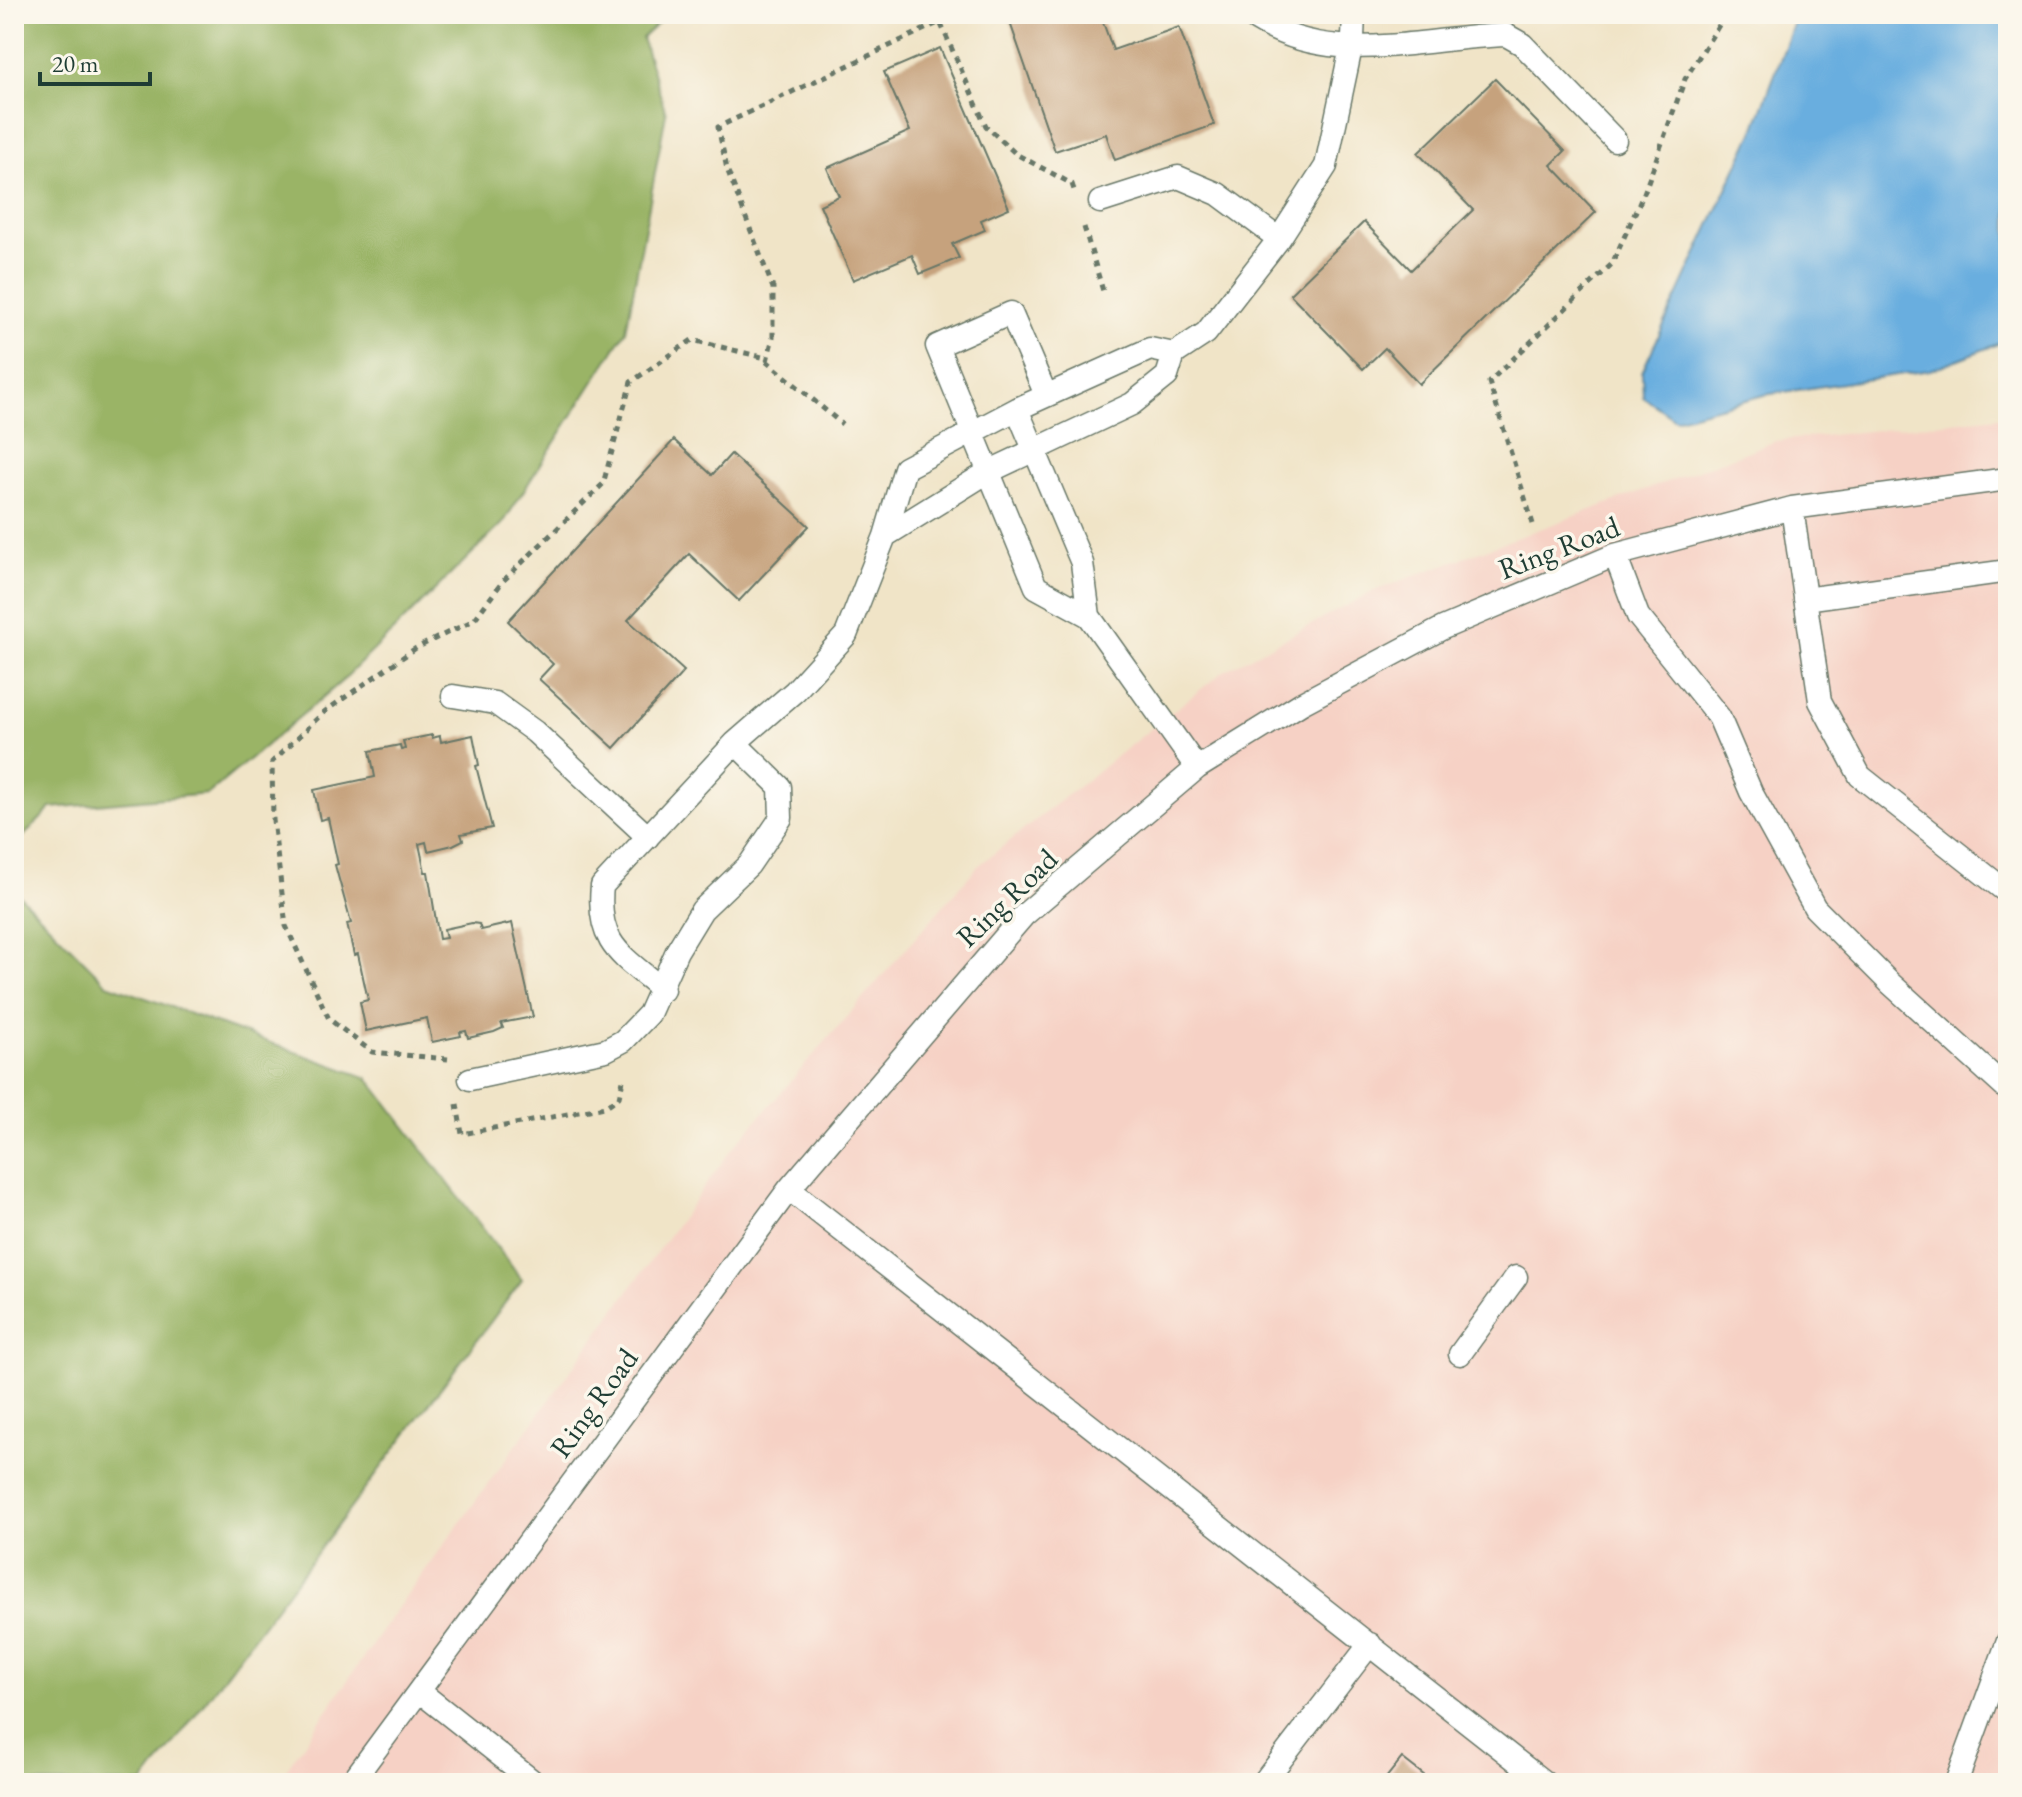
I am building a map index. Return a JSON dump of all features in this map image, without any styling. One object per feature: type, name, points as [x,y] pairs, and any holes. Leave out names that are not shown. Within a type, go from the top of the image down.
[{"type":"lane","points":[[1248,14],[1275,33],[1351,49],[1506,35],[1522,44],[1615,140]]},
{"type":"lane","points":[[885,536],[988,472],[1132,404],[1167,376],[1174,354],[1206,333],[1279,239],[1326,166],[1351,49],[1354,14]]},
{"type":"lane","points":[[1100,202],[1178,177],[1218,194],[1279,239]]},
{"type":"lane","points":[[1046,395],[1011,313],[937,346],[1036,587],[1089,616],[1197,768]]},
{"type":"lane","points":[[663,990],[614,948],[599,916],[602,886],[735,743],[795,691],[846,635],[885,536],[905,468],[1017,409],[1150,349],[1174,354]]},
{"type":"lane","points":[[1017,409],[1082,563],[1089,616]]},
{"type":"lane","name":"Ring Road","points":[[351,1783],[789,1189],[1024,915],[1197,768],[1302,703],[1443,628],[1615,555],[1792,508],[2008,479]]},
{"type":"lane","points":[[1792,508],[1820,701],[1860,776],[2008,893]]},
{"type":"lane","points":[[1615,555],[1638,616],[1719,717],[1751,792],[1815,908],[1890,983],[2008,1090]]},
{"type":"lane","points":[[1805,599],[2008,571]]},
{"type":"lane","points":[[453,696],[495,703],[535,732],[648,837]]},
{"type":"lane","points":[[458,1080],[606,1050],[623,1041],[649,1014],[663,990],[677,951],[702,910],[749,865],[781,818],[780,787],[735,743]]},
{"type":"lane","points":[[789,1189],[1545,1783]]},
{"type":"lane","points":[[1460,1354],[1516,1277]]},
{"type":"lane","points":[[1956,1783],[2008,1641]]},
{"type":"lane","points":[[1263,1783],[1370,1644]]},
{"type":"lane","points":[[419,1691],[535,1783]]},
{"type":"path","points":[[937,14],[986,126],[1016,154],[1072,184],[1076,200]]},
{"type":"path","points":[[1533,524],[1489,382],[1612,264],[1644,193],[1685,79],[1726,14]]},
{"type":"path","points":[[767,361],[773,337],[773,288],[727,169],[718,127],[940,22]]},
{"type":"path","points":[[1081,215],[1103,291]]},
{"type":"path","points":[[624,1076],[619,1097],[605,1107],[462,1134],[458,1080],[448,1057],[372,1052],[329,1019],[286,926],[273,820],[272,762],[324,712],[416,648],[474,620],[503,581],[603,484],[631,382],[692,340],[762,357],[842,424]]},
{"type":"shaded area","points":[[2008,416],[2008,1783],[277,1783],[392,1616],[732,1149],[977,867],[1224,671],[1374,591],[1776,441]]},
{"type":"green space","points":[[14,14],[668,14],[642,38],[666,113],[626,331],[503,523],[341,682],[208,794],[51,808],[14,846]]},
{"type":"green space","points":[[14,890],[107,984],[368,1078],[522,1280],[144,1783],[14,1783]]},
{"type":"water","points":[[1797,14],[2008,14],[2008,340],[1930,370],[1764,395],[1675,419],[1643,397],[1642,372],[1755,128]]},
{"type":"building","points":[[1007,14],[1100,14],[1113,50],[1179,27],[1214,125],[1115,160],[1106,134],[1055,151]]},
{"type":"building","points":[[940,48],[1009,208],[981,220],[985,230],[952,244],[959,258],[920,274],[912,255],[853,280],[820,205],[839,196],[827,168],[910,131],[884,72]]},
{"type":"building","points":[[1495,79],[1565,151],[1551,165],[1596,212],[1419,384],[1385,348],[1363,369],[1290,294],[1364,222],[1411,270],[1473,210],[1418,153]]},
{"type":"building","points":[[674,440],[712,475],[731,454],[809,526],[739,601],[689,554],[628,620],[684,671],[614,748],[539,679],[553,664],[508,621]]},
{"type":"building","points":[[432,735],[432,738],[440,736],[441,742],[473,735],[479,765],[476,766],[492,828],[461,834],[463,840],[428,851],[426,842],[419,844],[425,872],[428,872],[439,939],[446,938],[444,929],[472,923],[479,924],[481,930],[512,923],[533,1017],[501,1023],[503,1028],[494,1032],[468,1038],[466,1031],[460,1032],[461,1036],[432,1042],[427,1018],[366,1031],[360,1002],[368,1000],[358,954],[354,955],[347,924],[351,923],[335,865],[338,864],[328,818],[320,820],[314,790],[375,777],[370,751],[400,745],[401,750],[405,749],[403,741]]},
{"type":"building","points":[[1402,1758],[1434,1783],[1382,1783]]}]
